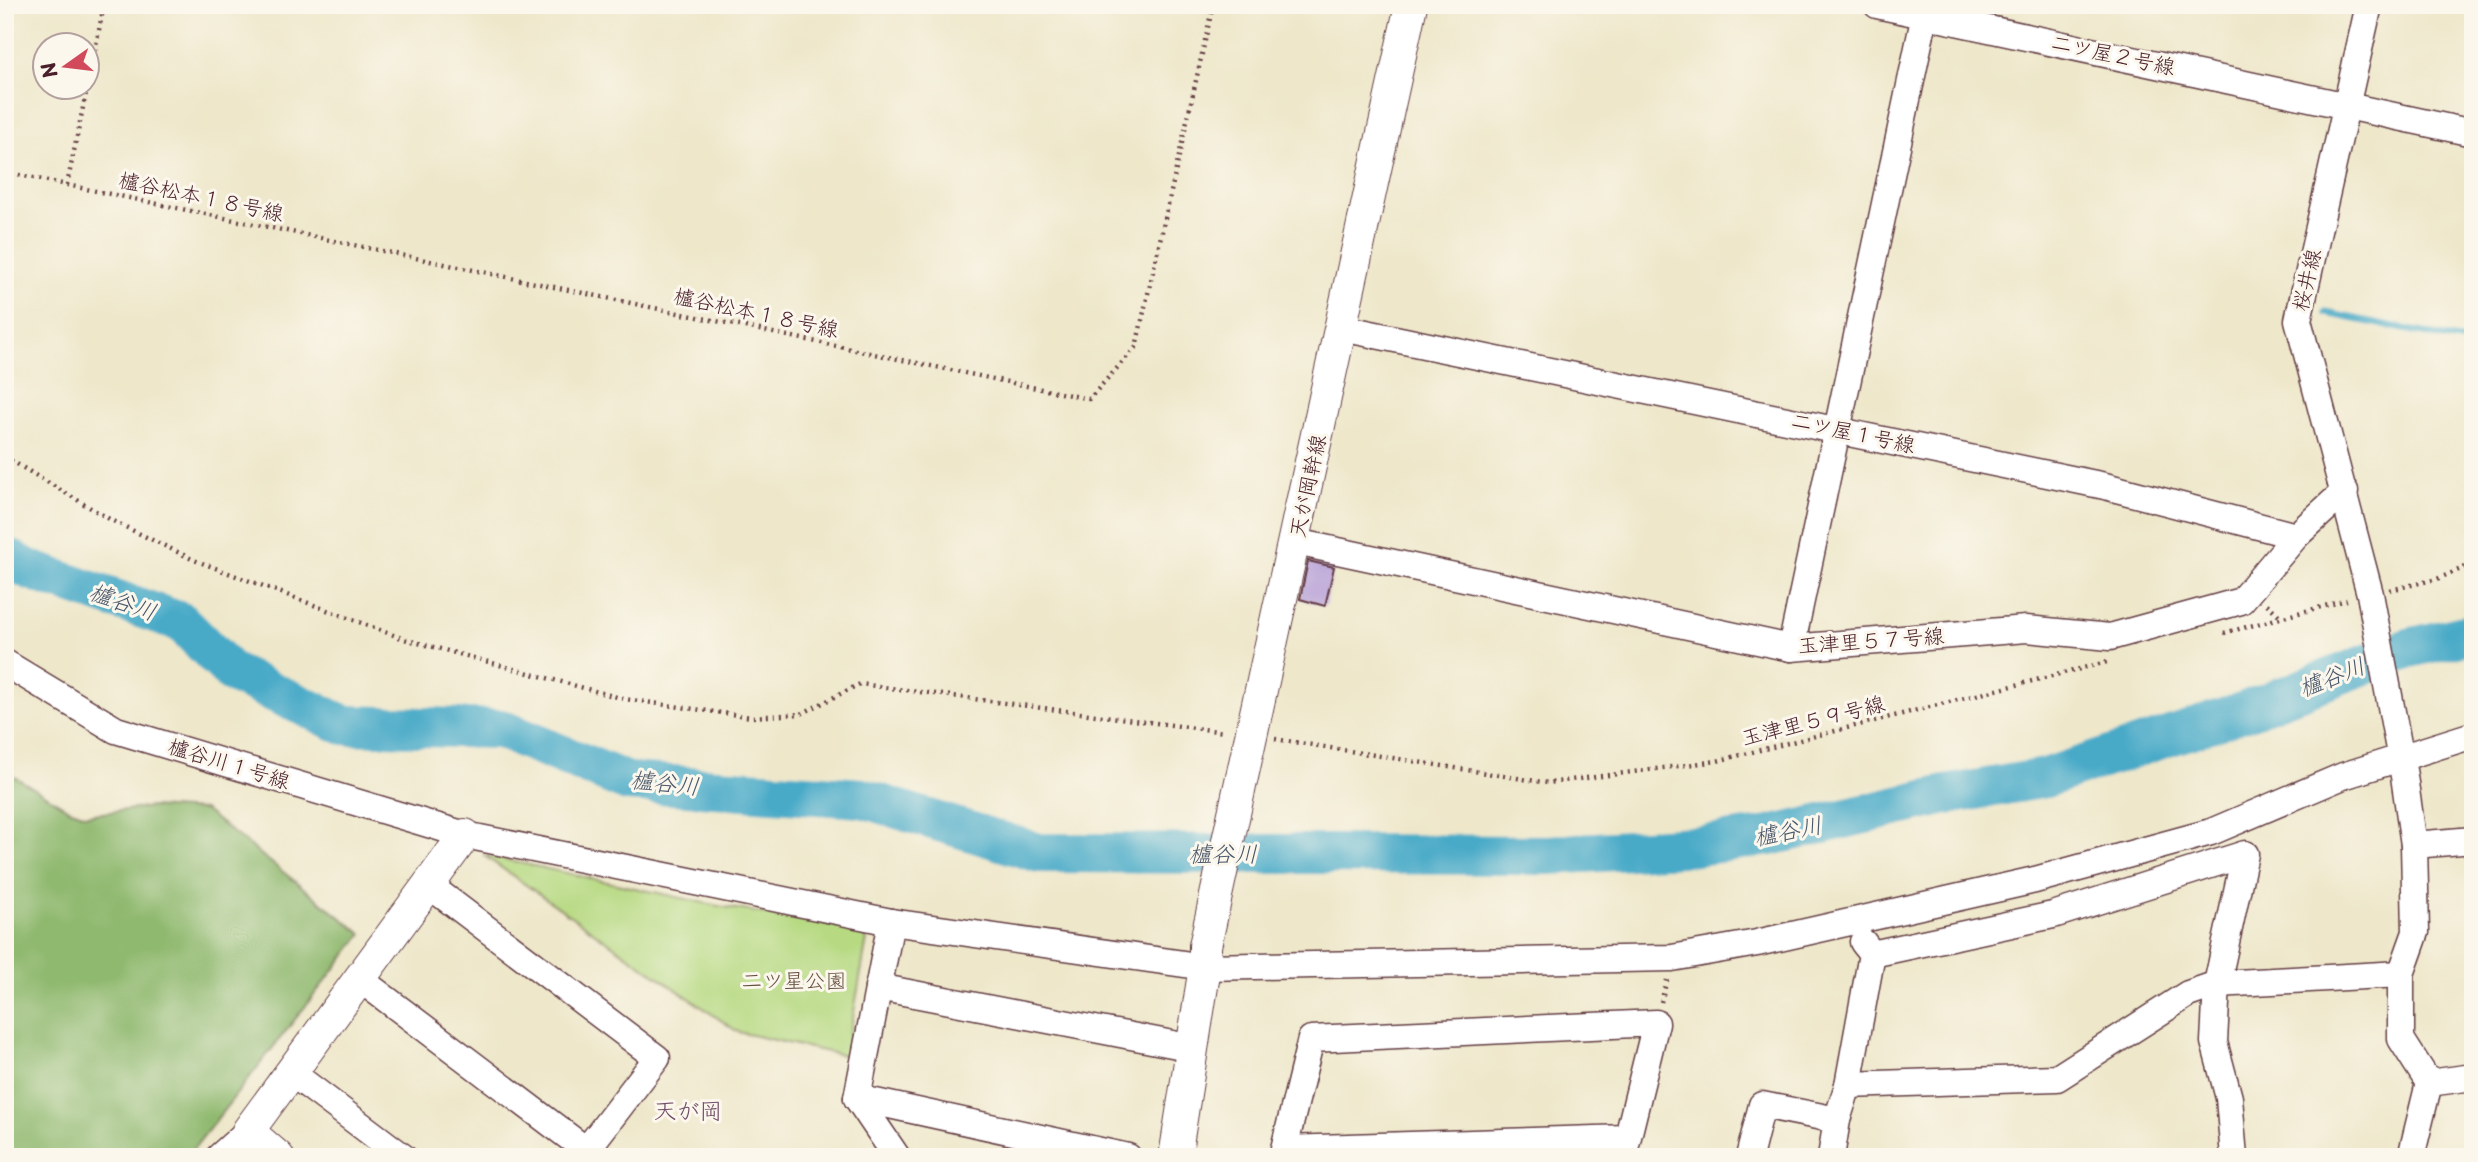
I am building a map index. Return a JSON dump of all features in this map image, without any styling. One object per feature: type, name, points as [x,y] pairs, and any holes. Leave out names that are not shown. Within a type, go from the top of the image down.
[{"type":"street","name":"天が岡幹線","points":[[1175,1157],[1205,956],[1411,5]]},
{"type":"street","name":"二ツ屋２号線","points":[[1877,5],[1926,10],[2473,133]]},
{"type":"street","name":"桜井線","points":[[2369,5],[2298,320],[2345,491],[2370,595],[2414,845],[2416,932],[2401,974],[2401,1039],[2429,1083]]},
{"type":"street","points":[[1791,648],[1926,10]]},
{"type":"street","name":"二ツ屋１号線","points":[[1342,328],[2105,486],[2296,536]]},
{"type":"street","points":[[2296,536],[2345,491]]},
{"type":"street","name":"玉津里５７号線","points":[[1296,542],[1791,648],[2026,629],[2110,637],[2241,601],[2296,536]]},
{"type":"street","name":"櫨谷川１号線","points":[[5,663],[116,730],[465,835],[891,922],[1205,956],[1672,958],[2035,880],[2211,832],[2397,748],[2473,735]]},
{"type":"street","points":[[219,1157],[248,1131],[293,1074],[465,835]]},
{"type":"street","points":[[2414,845],[2473,840]]},
{"type":"street","points":[[1871,954],[2053,915],[2245,854],[2217,984],[2214,1042],[2229,1097],[2234,1157]]},
{"type":"street","points":[[361,980],[583,1154],[657,1058],[430,886]]},
{"type":"street","points":[[891,922],[857,1098],[897,1157]]},
{"type":"street","points":[[1831,1157],[1837,1120],[1848,1085],[1871,954],[1849,922]]},
{"type":"street","points":[[1848,1085],[2057,1078],[2188,994],[2217,984],[2401,974]]},
{"type":"street","points":[[878,987],[1192,1048]]},
{"type":"street","points":[[1656,1023],[1625,1147],[1284,1153],[1311,1039],[1656,1023]]},
{"type":"street","points":[[293,1074],[403,1157]]},
{"type":"street","points":[[2411,1157],[2429,1083],[2473,1077]]},
{"type":"street","points":[[857,1098],[1128,1157]]},
{"type":"street","points":[[1749,1157],[1762,1105],[1837,1120]]},
{"type":"street","points":[[248,1131],[278,1157]]},
{"type":"path","points":[[98,32],[104,5]]},
{"type":"path","name":"櫨谷松本１８号線","points":[[5,172],[1089,399],[1136,347],[1213,5]]},
{"type":"path","points":[[67,185],[84,102]]},
{"type":"path","name":"玉津里５９号線","points":[[5,457],[111,520],[194,560],[404,639],[624,699],[751,716],[801,714],[860,684],[1548,783],[1717,761],[2110,661]]},
{"type":"path","points":[[2215,635],[2437,579],[2473,564]]},
{"type":"path","points":[[1656,1023],[1672,958]]},
{"type":"green space","points":[[5,771],[69,809],[86,815],[151,807],[204,810],[362,934],[191,1152],[184,1157],[5,1157]]},
{"type":"green space","name":"二ツ星公園","points":[[483,855],[718,906],[856,929],[867,939],[846,1056],[738,1032]]},
{"type":"building","points":[[1308,561],[1334,567],[1325,606],[1300,599]]},
{"type":"waterway","points":[[2326,313],[2473,343]]},
{"type":"waterway","name":"櫨谷川","points":[[5,556],[30,570],[181,622],[232,673],[344,725],[500,729],[628,782],[862,798],[1039,853],[1549,855],[1696,846],[1770,836],[1946,795],[2045,778],[2245,711],[2409,648],[2473,633]]},
{"type":"district","name":"天が岡","points":[[688,1111]]}]
